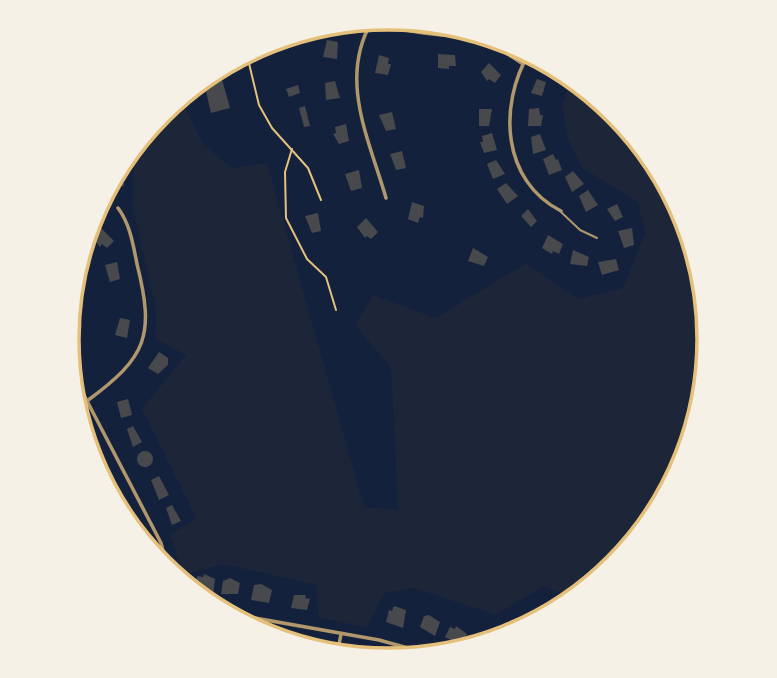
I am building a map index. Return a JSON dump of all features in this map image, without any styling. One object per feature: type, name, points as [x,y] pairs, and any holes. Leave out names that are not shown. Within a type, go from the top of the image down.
[{"type":"street","points":[[368,30],[356,60],[355,93],[386,198]]},
{"type":"street","points":[[406,30],[415,34],[450,36]]},
{"type":"street","points":[[501,51],[523,64],[513,83],[508,121],[514,152],[525,180],[534,194],[561,211]]},
{"type":"street","points":[[87,401],[122,376],[135,359],[143,341],[147,320],[144,290],[127,219],[118,208]]},
{"type":"street","points":[[85,396],[163,550]]},
{"type":"street","points":[[257,619],[379,640],[408,648]]},
{"type":"street","points":[[339,644],[341,634]]},
{"type":"lane","points":[[561,211],[580,230],[597,238]]},
{"type":"path","points":[[249,63],[259,105],[272,128],[308,168],[321,200]]},
{"type":"path","points":[[292,149],[285,172],[286,219],[307,259],[326,277],[337,310]]},
{"type":"shaded area","points":[[568,88],[607,120],[646,167],[674,221],[692,279],[698,339],[692,399],[666,476],[634,527],[607,558],[563,594],[542,587],[496,615],[414,588],[384,593],[367,628],[319,617],[317,585],[223,564],[188,574],[185,572],[170,535],[196,518],[142,409],[186,355],[155,339],[156,311],[133,208],[134,163],[143,151],[185,106],[203,144],[232,168],[267,163],[364,507],[398,510],[391,368],[355,325],[373,295],[436,318],[526,263],[578,299],[623,288],[645,234],[638,202],[582,168],[567,137],[562,104]]},
{"type":"building","points":[[327,40],[338,42],[337,59],[323,57]]},
{"type":"building","points":[[438,54],[455,55],[456,66],[449,66],[449,69],[438,68]]},
{"type":"building","points":[[379,55],[389,58],[388,64],[391,64],[388,75],[375,73]]},
{"type":"building","points":[[489,63],[501,75],[495,83],[489,79],[487,81],[481,72]]},
{"type":"building","points":[[222,79],[230,108],[211,113],[206,90]]},
{"type":"building","points":[[537,79],[546,82],[542,96],[531,93]]},
{"type":"building","points":[[335,81],[340,98],[326,100],[325,83]]},
{"type":"building","points":[[298,85],[300,93],[289,97],[286,89]]},
{"type":"building","points":[[305,106],[310,126],[304,127],[299,108]]},
{"type":"building","points":[[539,108],[540,115],[543,115],[541,126],[528,126],[529,109]]},
{"type":"building","points":[[479,109],[492,109],[489,126],[479,126]]},
{"type":"building","points":[[392,112],[396,129],[386,131],[379,115]]},
{"type":"building","points":[[346,124],[349,141],[339,144],[333,134],[336,133],[335,127]]},
{"type":"building","points":[[492,133],[497,150],[484,153],[480,142],[483,142],[482,136]]},
{"type":"building","points":[[540,134],[546,150],[533,154],[531,137]]},
{"type":"building","points":[[402,151],[406,168],[396,170],[390,154]]},
{"type":"building","points":[[553,154],[562,170],[549,175],[543,159]]},
{"type":"building","points":[[496,160],[505,174],[493,179],[487,164]]},
{"type":"building","points":[[359,170],[362,188],[351,191],[345,174]]},
{"type":"building","points":[[573,171],[584,184],[572,192],[565,177]]},
{"type":"building","points":[[506,183],[518,196],[507,204],[497,189]]},
{"type":"building","points":[[588,190],[598,205],[586,212],[579,196]]},
{"type":"building","points":[[412,202],[424,206],[423,218],[420,217],[418,223],[408,219]]},
{"type":"building","points":[[617,204],[623,217],[615,221],[607,209]]},
{"type":"building","points":[[528,209],[537,221],[531,227],[521,216]]},
{"type":"building","points":[[318,213],[321,231],[312,233],[305,216]]},
{"type":"building","points":[[366,218],[378,232],[371,239],[367,236],[365,238],[357,227]]},
{"type":"building","points":[[632,228],[634,245],[624,248],[618,231]]},
{"type":"building","points":[[100,229],[114,241],[107,248],[102,244],[100,247],[96,241]]},
{"type":"building","points":[[548,235],[563,244],[559,254],[553,251],[552,254],[542,248]]},
{"type":"building","points":[[473,248],[488,257],[484,266],[468,261]]},
{"type":"building","points":[[573,250],[589,257],[587,266],[570,264]]},
{"type":"building","points":[[616,259],[619,270],[602,275],[598,262]]},
{"type":"building","points":[[117,262],[120,279],[110,282],[105,265]]},
{"type":"building","points":[[120,318],[130,320],[127,338],[115,335]]},
{"type":"building","points":[[159,352],[168,358],[168,365],[158,374],[148,368]]},
{"type":"building","points":[[128,399],[132,415],[121,418],[117,402]]},
{"type":"building","points":[[133,426],[142,442],[133,447],[127,429]]},
{"type":"building","points":[[145,451],[151,453],[151,465],[145,467],[139,465],[137,459],[139,453]]},
{"type":"building","points":[[159,476],[169,495],[159,500],[151,480]]},
{"type":"building","points":[[172,505],[181,521],[172,525],[166,508]]},
{"type":"building","points":[[204,574],[215,579],[213,593],[196,581],[197,576],[203,577]]},
{"type":"building","points":[[230,578],[240,583],[238,594],[221,594],[223,581]]},
{"type":"building","points":[[261,584],[272,590],[269,603],[251,600],[254,585]]},
{"type":"building","points":[[294,595],[306,595],[305,598],[310,599],[307,610],[291,608]]},
{"type":"building","points":[[394,606],[406,610],[403,628],[386,622],[389,610],[392,611]]},
{"type":"building","points":[[429,615],[440,622],[435,636],[420,627],[424,616]]},
{"type":"building","points":[[456,626],[467,634],[464,639],[453,641],[445,637],[450,627],[455,629]]}]
